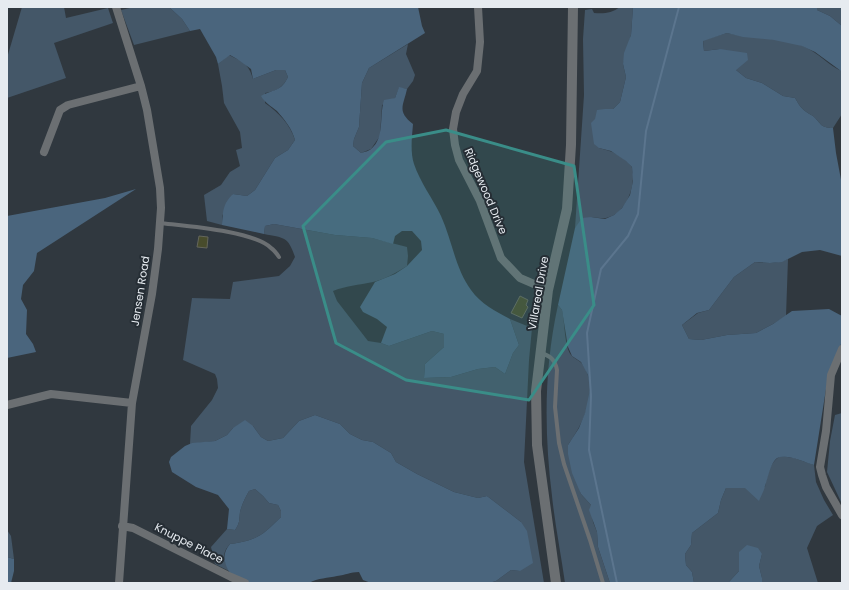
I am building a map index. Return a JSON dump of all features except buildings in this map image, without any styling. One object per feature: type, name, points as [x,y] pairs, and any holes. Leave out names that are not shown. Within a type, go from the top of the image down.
[{"type":"street","name":"Jensen Road","points":[[116,7],[147,110],[162,208],[152,294],[132,403],[119,583]]},
{"type":"street","name":"Ridgewood Drive","points":[[478,7],[480,42],[477,71],[463,94],[456,112],[453,129],[455,145],[459,160],[480,202],[501,258],[520,278],[548,290]]},
{"type":"street","name":"Villareal Drive","points":[[556,583],[537,445],[536,391],[548,290],[567,209],[571,145],[573,7]]},
{"type":"street","points":[[44,152],[60,110],[68,105],[141,86]]},
{"type":"street","points":[[842,349],[831,375],[826,431],[820,467],[829,493],[842,515]]},
{"type":"street","points":[[7,406],[51,394],[132,403]]},
{"type":"street","name":"Knuppe Place","points":[[122,526],[133,528],[245,583]]},
{"type":"lane","points":[[160,224],[199,227],[252,238],[271,247],[279,257]]},
{"type":"lane","points":[[540,353],[552,358],[556,364],[556,412],[559,443],[564,464],[603,583]]},
{"type":"highlighted area","points":[[446,130],[574,166],[594,305],[529,400],[406,380],[336,343],[303,226],[386,142]]},
{"type":"shaded area","points":[[22,7],[64,7],[66,18],[108,8],[113,23],[54,43],[66,78],[7,98],[7,58]]},
{"type":"shaded area","points":[[134,7],[169,7],[182,19],[190,31],[134,45],[121,10]]},
{"type":"shaded area","points":[[169,7],[418,7],[425,33],[369,68],[362,83],[359,127],[353,146],[361,153],[370,150],[378,139],[380,133],[384,100],[395,98],[399,87],[407,89],[402,108],[405,116],[413,124],[412,154],[414,164],[423,184],[441,216],[461,273],[475,295],[494,310],[510,319],[519,345],[513,353],[505,374],[495,367],[478,369],[451,377],[424,378],[425,364],[444,347],[444,334],[432,331],[389,346],[381,343],[387,327],[377,319],[363,312],[360,307],[375,282],[395,274],[407,266],[422,250],[421,241],[412,231],[402,231],[395,236],[393,244],[372,238],[335,235],[274,224],[265,226],[264,234],[222,225],[224,208],[227,201],[233,194],[247,196],[255,190],[275,158],[288,150],[295,140],[290,128],[283,118],[277,111],[266,103],[261,96],[280,88],[288,77],[285,70],[276,70],[253,79],[251,69],[230,55],[218,64],[216,57],[200,29],[190,31],[182,19]]},
{"type":"shaded area","points":[[620,7],[633,7],[631,35],[623,64],[626,77],[620,102],[613,109],[605,109],[599,148],[621,156],[628,162],[632,168],[633,174],[632,188],[627,201],[618,212],[606,218],[591,217],[575,228],[584,95],[583,39],[585,10],[592,9],[594,13],[605,13],[614,11]]},
{"type":"shaded area","points":[[633,7],[817,7],[817,10],[830,16],[842,26],[841,71],[815,52],[802,46],[774,40],[743,37],[727,33],[703,41],[704,51],[720,49],[747,53],[748,60],[736,70],[746,78],[762,83],[783,96],[795,98],[799,105],[813,116],[821,125],[833,128],[842,185],[842,256],[820,250],[802,252],[782,262],[755,262],[734,277],[709,310],[697,313],[682,325],[689,339],[701,340],[727,335],[756,333],[792,311],[829,309],[842,316],[842,341],[826,389],[814,465],[789,457],[777,458],[772,465],[759,501],[745,488],[726,488],[718,513],[692,533],[691,545],[685,554],[686,565],[692,572],[694,583],[610,583],[598,547],[597,532],[589,510],[591,505],[581,494],[572,473],[568,454],[568,445],[579,428],[585,413],[590,390],[588,375],[581,362],[572,356],[568,347],[562,310],[558,305],[575,228],[582,218],[591,217],[605,219],[614,215],[622,208],[630,195],[633,181],[632,167],[611,151],[599,148],[594,144],[591,123],[595,119],[597,110],[613,109],[620,102],[626,77],[623,64],[624,53],[631,35]]},
{"type":"shaded area","points":[[817,7],[842,7],[842,26],[830,16],[817,10]]},
{"type":"shaded area","points":[[727,33],[794,43],[814,52],[842,71],[842,114],[833,128],[821,125],[813,116],[799,105],[795,98],[783,96],[762,83],[746,78],[736,70],[720,49],[704,51],[703,40]]},
{"type":"shaded area","points":[[408,44],[406,54],[415,75],[413,81],[407,89],[399,88],[395,98],[382,105],[380,136],[371,149],[361,153],[353,146],[359,127],[362,83],[369,68]]},
{"type":"shaded area","points":[[229,55],[245,64],[250,70],[253,79],[276,70],[285,70],[288,77],[286,81],[279,88],[265,93],[265,103],[283,119],[293,134],[295,140],[288,150],[275,158],[255,190],[247,196],[233,194],[222,216],[222,225],[207,221],[204,195],[221,185],[230,172],[240,166],[236,150],[242,148],[240,132],[224,103],[218,64]]},
{"type":"shaded area","points":[[136,189],[37,253],[34,271],[23,285],[21,299],[27,310],[26,334],[33,344],[36,352],[7,358],[7,216],[105,198]]},
{"type":"shaded area","points":[[274,224],[335,235],[372,238],[407,247],[407,266],[403,269],[377,281],[333,291],[337,301],[368,341],[389,346],[432,331],[444,334],[444,347],[425,364],[424,378],[451,377],[478,369],[495,367],[505,374],[513,353],[519,345],[510,319],[532,328],[524,462],[544,583],[489,583],[496,581],[511,570],[520,571],[521,522],[487,496],[478,498],[454,492],[417,474],[396,462],[391,453],[373,442],[362,440],[350,434],[340,424],[315,415],[299,421],[283,438],[268,441],[261,437],[253,426],[233,428],[227,435],[215,441],[190,444],[191,426],[212,400],[218,388],[215,374],[183,360],[192,298],[230,299],[233,282],[279,276],[290,266],[295,257],[290,245],[284,239],[281,237],[264,234],[265,226]]},
{"type":"shaded area","points":[[788,259],[786,316],[756,333],[727,335],[701,340],[689,339],[682,325],[698,313],[709,310],[734,277],[755,262],[767,263],[784,261]]},
{"type":"shaded area","points":[[558,305],[562,310],[569,351],[572,356],[583,365],[588,375],[590,385],[590,396],[584,417],[574,437],[568,445],[581,494],[591,505],[593,522],[597,532],[598,547],[610,583],[565,583],[549,472],[547,424],[550,352]]},
{"type":"shaded area","points":[[842,413],[842,504],[827,472],[830,441],[835,415]]},
{"type":"shaded area","points":[[315,415],[340,424],[350,434],[362,440],[373,442],[391,453],[396,462],[454,492],[478,498],[487,496],[521,522],[527,531],[533,563],[520,571],[511,570],[496,581],[489,583],[371,583],[363,580],[359,572],[353,572],[340,576],[319,579],[309,583],[238,583],[226,566],[224,556],[226,550],[230,544],[253,539],[269,529],[281,517],[281,511],[278,505],[269,503],[255,489],[249,491],[240,512],[237,528],[235,530],[227,529],[229,509],[218,495],[196,487],[172,472],[169,462],[171,457],[185,446],[192,443],[215,441],[227,435],[233,428],[245,420],[253,426],[261,437],[268,441],[283,438],[299,421]]},
{"type":"shaded area","points":[[781,456],[794,458],[814,465],[816,482],[833,515],[817,526],[807,548],[818,583],[762,583],[759,566],[762,554],[739,552],[739,571],[728,583],[694,583],[692,572],[686,565],[685,554],[691,545],[692,533],[718,513],[726,488],[765,487],[768,474],[774,461]]},
{"type":"shaded area","points":[[255,489],[269,503],[278,505],[281,511],[281,517],[264,533],[253,539],[230,544],[224,554],[229,571],[215,564],[211,547],[227,529],[235,530],[239,523],[240,512],[245,499],[249,491]]},
{"type":"shaded area","points":[[7,530],[11,536],[14,559],[7,557]]},
{"type":"shaded area","points":[[747,545],[758,548],[762,554],[759,566],[762,583],[728,583],[739,571],[739,552]]},
{"type":"shaded area","points":[[7,557],[14,559],[14,571],[11,583],[7,583]]},
{"type":"waterway","points":[[617,583],[589,450],[591,396],[587,333],[601,269],[628,236],[638,214],[646,131],[679,7]]}]
